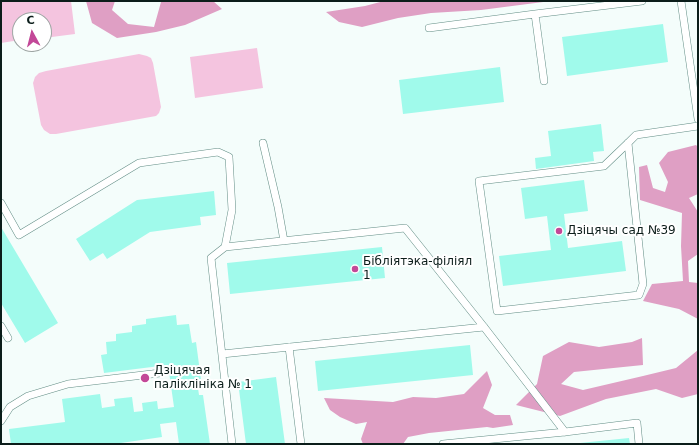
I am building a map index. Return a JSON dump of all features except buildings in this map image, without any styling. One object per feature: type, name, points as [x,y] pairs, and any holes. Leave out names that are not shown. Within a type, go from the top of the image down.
[{"type":"lane","points":[[429,28],[642,1]]},
{"type":"lane","points":[[681,1],[698,119]]},
{"type":"lane","points":[[535,14],[544,81]]},
{"type":"lane","points":[[628,143],[643,284],[639,295],[497,311],[479,181],[604,166],[636,135],[698,126]]},
{"type":"lane","points":[[262,143],[278,207],[284,240]]},
{"type":"lane","points":[[1,203],[19,235],[139,163],[218,152],[229,157],[232,210],[224,247]]},
{"type":"lane","points":[[232,444],[211,258],[224,247],[405,228],[565,432]]},
{"type":"lane","points":[[1,326],[8,338]]},
{"type":"lane","points":[[222,354],[484,327]]},
{"type":"lane","points":[[289,347],[301,444]]},
{"type":"lane","points":[[1,420],[10,407],[28,396],[68,384],[160,373]]},
{"type":"lane","points":[[443,444],[637,423],[639,444]]},
{"type":"shaded area","points":[[1,1],[71,1],[75,34],[52,37],[52,12],[12,12],[12,41],[1,43]]},
{"type":"shaded area","points":[[86,1],[115,1],[112,10],[128,24],[154,27],[161,2],[213,1],[222,9],[185,25],[156,32],[117,38],[92,23]]},
{"type":"shaded area","points":[[384,1],[551,1],[481,10],[431,13],[398,18],[362,27],[339,22],[326,12],[365,6]]},
{"type":"shaded area","points":[[257,48],[263,88],[195,98],[190,57]]},
{"type":"shaded area","points":[[139,54],[151,58],[153,63],[161,107],[156,116],[56,134],[50,134],[44,130],[41,125],[33,83],[35,77],[39,73]]},
{"type":"shaded area","points":[[696,145],[698,147],[698,194],[689,198],[698,212],[698,254],[688,261],[689,282],[698,283],[698,319],[679,309],[643,301],[652,284],[683,281],[681,246],[682,213],[640,200],[639,167],[647,165],[653,188],[665,192],[668,182],[659,163],[668,152]]},
{"type":"shaded area","points":[[642,338],[643,365],[574,372],[561,384],[583,390],[676,368],[698,350],[698,394],[682,398],[656,389],[606,399],[560,416],[516,405],[537,384],[543,356],[569,342],[599,347],[632,342]]},
{"type":"shaded area","points":[[487,371],[492,385],[483,408],[495,415],[510,415],[513,425],[429,433],[408,437],[403,444],[363,444],[361,439],[367,422],[356,424],[340,417],[330,410],[324,398],[393,402],[413,397],[436,398],[464,394]]},
{"type":"place","name":"Дзіцячы сад №39","points":[[559,231]]},
{"type":"place","name":"Бібліятэка-філіял 1","points":[[355,269]]},
{"type":"place","name":"Дзіцячая паліклініка № 1","points":[[145,378]]}]
